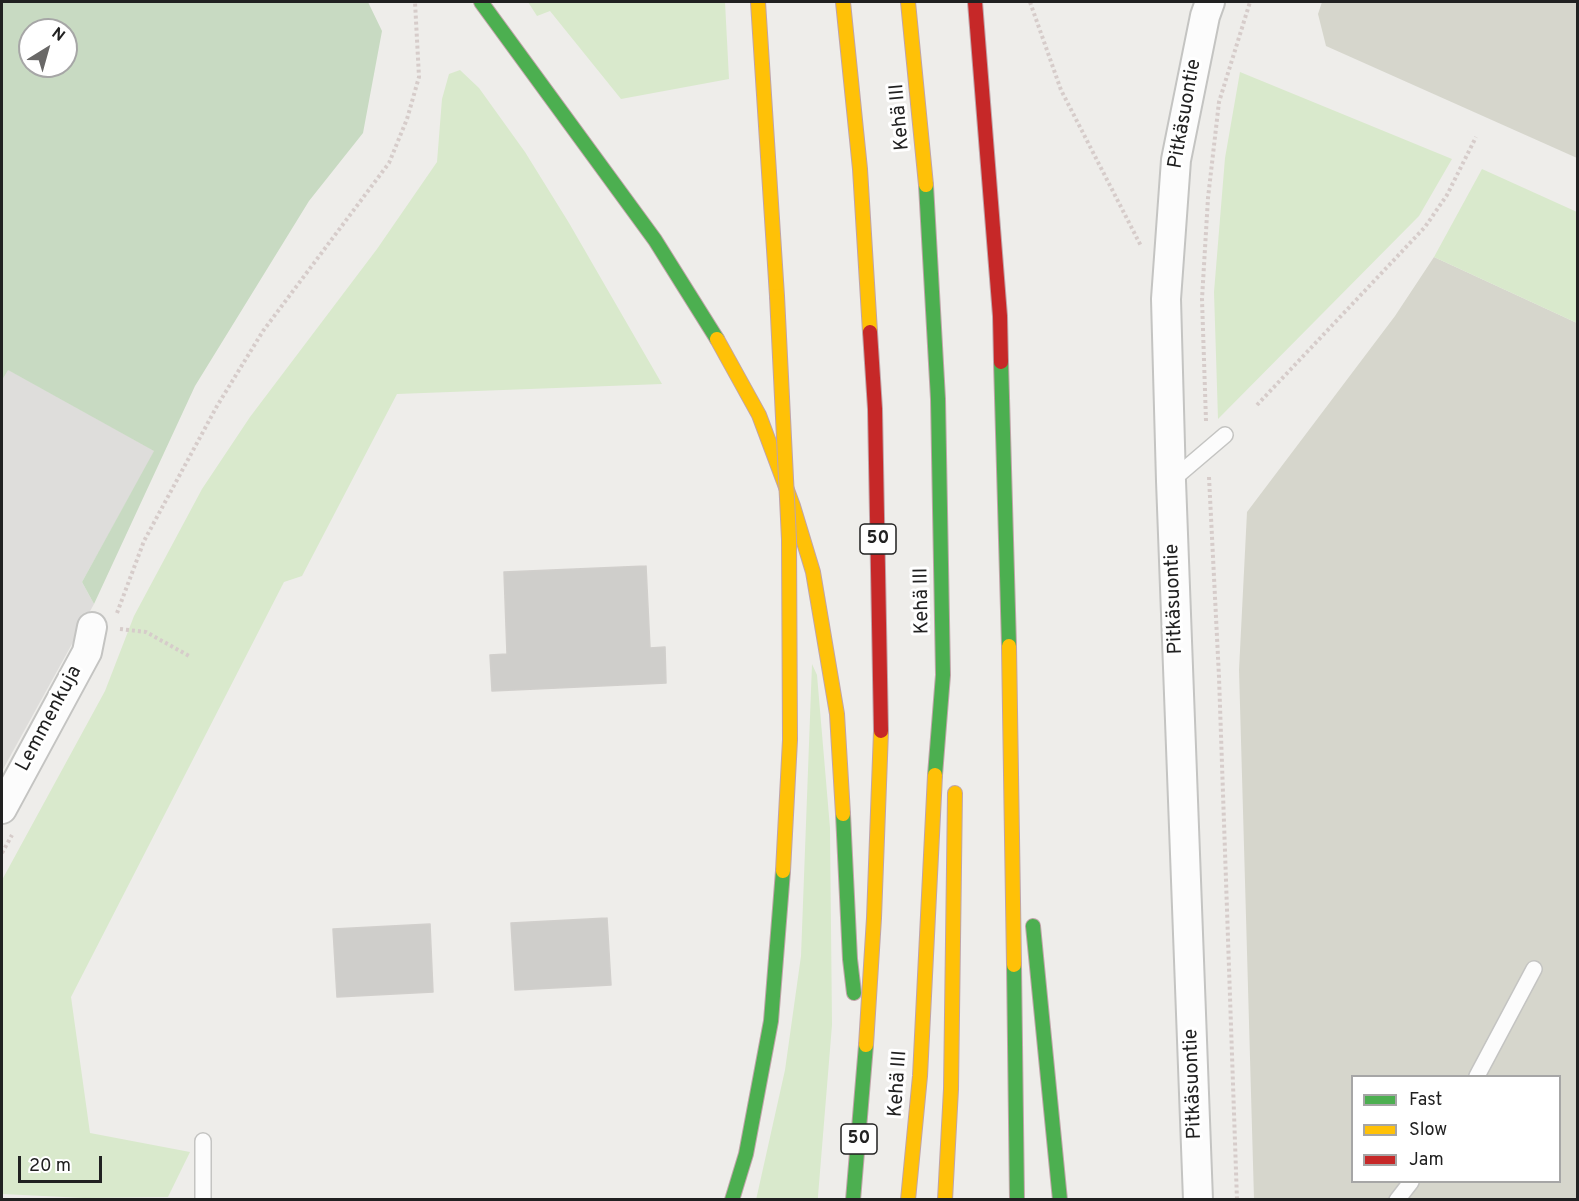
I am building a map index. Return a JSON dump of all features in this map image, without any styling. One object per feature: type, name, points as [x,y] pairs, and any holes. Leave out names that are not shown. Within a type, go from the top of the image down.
[{"type":"highway","points":[[481,2],[655,240],[718,340],[759,415],[793,506],[813,572],[837,714],[850,959],[864,1078]]},
{"type":"highway","points":[[732,1200],[746,1154],[771,1022],[782,891],[790,740],[789,539],[777,296],[758,2]]},
{"type":"highway","name":"Kehä III","points":[[843,2],[860,169],[875,409],[882,708],[874,918],[854,1200]]},
{"type":"highway","name":"Kehä III","points":[[908,2],[926,185],[937,387],[944,675],[933,801],[920,1076],[908,1200]]},
{"type":"highway","points":[[975,2],[1000,316],[1012,761],[1017,1200]]},
{"type":"highway","points":[[944,675],[952,743]]},
{"type":"highway","points":[[1012,761],[1027,878]]},
{"type":"highway","points":[[945,1200],[951,1089],[956,777]]},
{"type":"highway","points":[[1031,913],[1060,1200]]},
{"type":"street","name":"Pitkäsuontie","points":[[1198,1200],[1166,299],[1176,160],[1205,16],[1210,2]]},
{"type":"street","name":"Lemmenkuja","points":[[7,821],[98,633]]},
{"type":"lane","points":[[1171,481],[1225,435]]},
{"type":"lane","points":[[1478,1075],[1534,969]]},
{"type":"lane","points":[[203,1141],[203,1200]]},
{"type":"lane","points":[[1398,1200],[1410,1183]]},
{"type":"path","points":[[98,633],[120,602],[144,541],[217,406],[263,331],[389,163],[407,119],[419,77],[415,2]]},
{"type":"path","points":[[1030,2],[1061,90],[1143,251]]},
{"type":"path","points":[[1237,1200],[1219,677],[1202,299],[1208,198],[1219,102],[1250,2]]},
{"type":"path","points":[[1257,405],[1425,227],[1447,195],[1476,137]]},
{"type":"path","points":[[98,633],[113,628],[146,632],[191,657]]},
{"type":"path","points":[[2,854],[7,821]]},
{"type":"shaded area","points":[[1322,2],[1577,2],[1577,158],[1326,46],[1318,14]]},
{"type":"shaded area","points":[[1434,257],[1577,323],[1577,1199],[1254,1199],[1239,670],[1247,512],[1395,316]]},
{"type":"shaded area","points":[[7,369],[155,451],[82,582],[94,604],[2,771],[2,380]]},
{"type":"green space","points":[[2,2],[368,2],[382,31],[363,133],[309,201],[195,386],[94,604],[82,582],[154,451],[8,370],[2,380]]},
{"type":"green space","points":[[528,2],[725,2],[729,79],[621,99],[550,11],[537,16]]},
{"type":"green space","points":[[460,70],[479,88],[525,152],[662,384],[397,394],[302,576],[284,582],[71,997],[90,1133],[190,1152],[168,1197],[84,1198],[2,1194],[2,880],[105,691],[134,616],[202,489],[250,417],[377,249],[437,162],[442,99],[449,74]]},
{"type":"green space","points":[[1240,72],[1452,159],[1419,216],[1218,419],[1214,292],[1225,158]]},
{"type":"green space","points":[[1482,169],[1577,212],[1577,323],[1434,257]]},
{"type":"green space","points":[[812,664],[817,675],[830,828],[832,1025],[818,1199],[756,1200],[785,1070],[801,956]]},
{"type":"building","points":[[646,566],[650,648],[665,647],[666,683],[492,691],[490,655],[507,654],[504,572]]},
{"type":"building","points":[[607,918],[611,985],[515,990],[511,923]]},
{"type":"building","points":[[430,924],[433,992],[337,997],[333,929]]},
{"type":"traffic: fast","points":[[481,2],[655,240],[717,339]]},
{"type":"traffic: fast","points":[[926,185],[938,399],[943,675],[935,775]]},
{"type":"traffic: fast","points":[[1001,362],[1009,646]]},
{"type":"traffic: fast","points":[[843,814],[850,959],[854,993]]},
{"type":"traffic: fast","points":[[732,1200],[746,1154],[771,1021],[783,871]]},
{"type":"traffic: fast","points":[[1033,926],[1060,1200]]},
{"type":"traffic: fast","points":[[1014,965],[1017,1200]]},
{"type":"traffic: fast","points":[[853,1200],[866,1045]]},
{"type":"traffic: slow","points":[[758,2],[777,296]]},
{"type":"traffic: slow","points":[[843,2],[860,169],[870,332]]},
{"type":"traffic: slow","points":[[908,2],[926,185]]},
{"type":"traffic: slow","points":[[777,296],[789,539],[790,740]]},
{"type":"traffic: slow","points":[[717,339],[759,415],[793,506],[813,572],[837,714],[843,814]]},
{"type":"traffic: slow","points":[[1009,646],[1014,965]]},
{"type":"traffic: slow","points":[[866,1045],[874,918],[881,731]]},
{"type":"traffic: slow","points":[[783,871],[790,740]]},
{"type":"traffic: slow","points":[[908,1200],[920,1076],[935,775]]},
{"type":"traffic: slow","points":[[945,1200],[951,1089],[955,793]]},
{"type":"traffic: jam","points":[[975,2],[1000,316],[1001,362]]},
{"type":"traffic: jam","points":[[870,332],[875,409],[881,731]]}]
